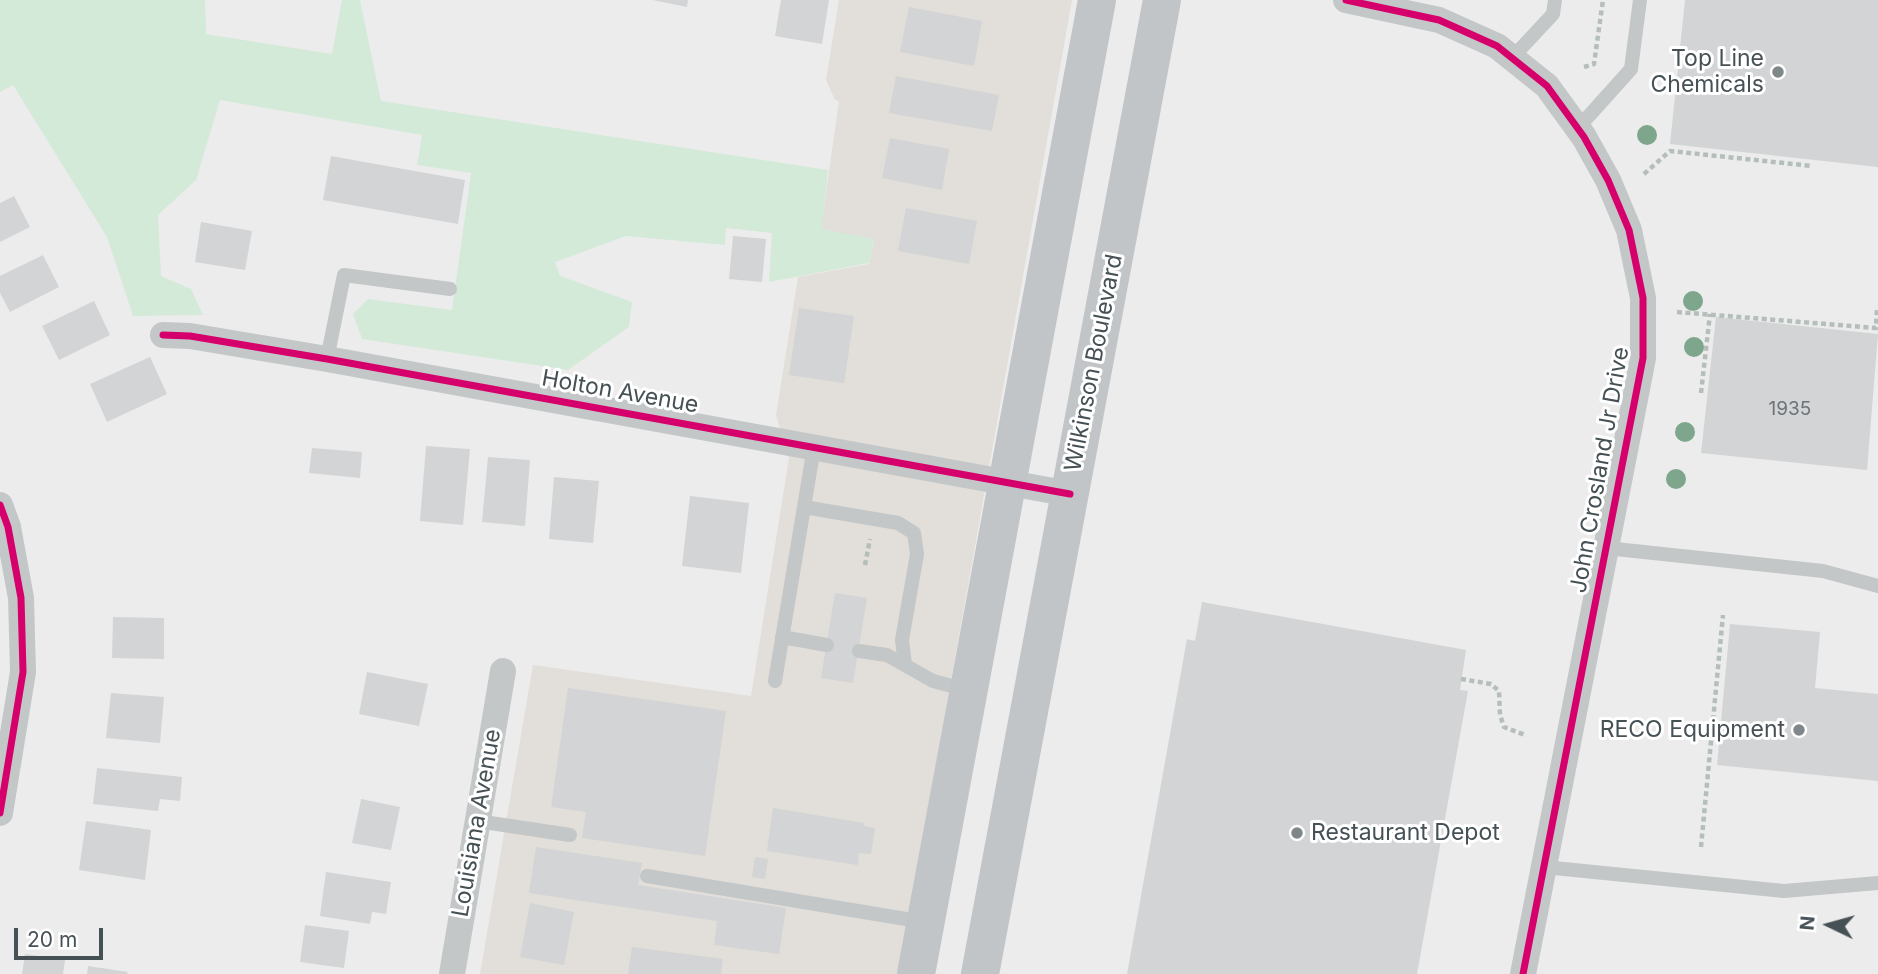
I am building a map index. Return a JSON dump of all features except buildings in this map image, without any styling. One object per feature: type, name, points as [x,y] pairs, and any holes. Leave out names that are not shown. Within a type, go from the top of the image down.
[{"type":"main road","points":[[916,974],[1097,0]]},
{"type":"main road","name":"Wilkinson Boulevard","points":[[981,974],[1162,0]]},
{"type":"street","name":"John Crosland Jr Drive","points":[[1346,0],[1439,20],[1497,46],[1547,86],[1578,128],[1608,180],[1629,230],[1643,298],[1643,358],[1523,974]]},
{"type":"street","name":"Holton Avenue","points":[[163,335],[190,336],[327,359],[1070,494]]},
{"type":"street","points":[[0,505],[8,527],[20,598],[23,671],[0,813]]},
{"type":"street","name":"Louisiana Avenue","points":[[452,974],[503,671]]},
{"type":"lane","points":[[1512,58],[1553,14],[1555,0]]},
{"type":"lane","points":[[1578,128],[1631,69],[1640,0]]},
{"type":"lane","points":[[327,359],[344,275],[450,289]]},
{"type":"lane","points":[[775,681],[814,447]]},
{"type":"lane","points":[[804,506],[898,523],[914,533],[917,554],[902,640],[905,664]]},
{"type":"lane","points":[[1606,548],[1823,570],[1878,586]]},
{"type":"lane","points":[[782,637],[827,645]]},
{"type":"lane","points":[[859,651],[887,655],[933,681],[968,690]]},
{"type":"lane","points":[[478,821],[570,835]]},
{"type":"lane","points":[[1544,867],[1784,891],[1878,883]]},
{"type":"lane","points":[[648,876],[925,922]]},
{"type":"path","points":[[1584,67],[1594,64],[1603,0]]},
{"type":"path","points":[[1644,174],[1670,151],[1812,166]]},
{"type":"path","points":[[1677,312],[1876,328],[1877,308]]},
{"type":"path","points":[[1701,393],[1710,314]]},
{"type":"path","points":[[1702,847],[1723,615]]},
{"type":"path","points":[[1461,679],[1491,684],[1499,691],[1500,715],[1504,727],[1511,732],[1525,734]]},
{"type":"shaded area","points":[[839,0],[1072,0],[899,974],[480,974],[533,665],[751,696],[789,458],[776,415],[798,277],[869,264],[874,240],[821,229],[839,101],[835,100],[826,80]]},
{"type":"green space","points":[[0,0],[205,0],[206,34],[332,54],[342,0],[360,0],[381,101],[828,170],[822,229],[874,239],[869,263],[769,282],[772,233],[726,228],[725,245],[626,236],[555,262],[560,276],[632,302],[629,327],[568,370],[362,339],[353,314],[368,299],[452,310],[471,173],[417,165],[422,135],[220,100],[196,180],[158,215],[161,276],[191,289],[203,315],[133,316],[107,237],[13,85],[0,92]]},
{"type":"cycle path","points":[[1346,0],[1439,20],[1497,46],[1547,86],[1584,137],[1608,180],[1629,230],[1643,298],[1643,358],[1523,974]]},
{"type":"cycle path","points":[[163,335],[190,336],[327,359],[1070,494]]},
{"type":"cycle path","points":[[0,505],[8,527],[21,598],[23,672],[0,813]]},
{"type":"place","name":"Top Line Chemicals","points":[[1778,72]]},
{"type":"place","name":"RECO Equipment","points":[[1799,730]]},
{"type":"place","name":"Restaurant Depot","points":[[1297,833]]}]
